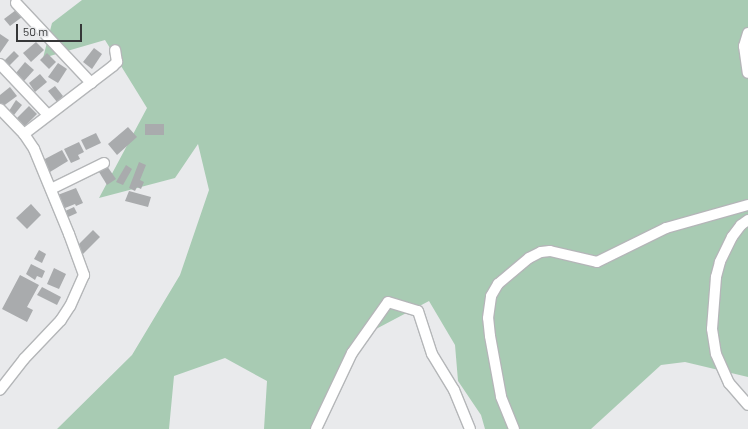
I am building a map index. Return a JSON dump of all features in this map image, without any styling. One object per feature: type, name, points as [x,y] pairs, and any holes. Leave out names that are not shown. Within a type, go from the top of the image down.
[{"type":"street","points":[[16,3],[91,83]]},
{"type":"street","points":[[748,33],[744,46],[748,72]]},
{"type":"street","points":[[24,134],[117,62],[115,50]]},
{"type":"street","points":[[0,64],[48,115]]},
{"type":"street","points":[[0,109],[24,134],[34,149],[83,269],[84,275],[70,306],[61,320],[24,359],[0,390]]},
{"type":"street","points":[[51,189],[104,163]]},
{"type":"street","points":[[514,429],[501,396],[488,318],[491,296],[498,284],[529,258],[541,252],[550,252],[597,262],[666,228],[748,205]]},
{"type":"street","points":[[748,220],[741,225],[732,237],[720,262],[716,277],[712,329],[716,354],[729,384],[748,405]]},
{"type":"street","points":[[316,429],[352,353],[388,302],[418,311],[432,354],[454,390],[470,429]]},
{"type":"green space","points":[[82,0],[748,0],[748,377],[685,362],[661,365],[591,429],[485,429],[481,415],[458,381],[455,345],[429,301],[376,329],[335,384],[321,429],[264,429],[267,381],[225,358],[174,376],[169,429],[57,429],[132,355],[180,275],[209,190],[198,144],[175,178],[99,198],[147,108],[105,40],[43,58],[52,23]]},
{"type":"building","points":[[16,10],[22,17],[10,26],[4,19]]},
{"type":"building","points":[[0,34],[9,40],[0,53]]},
{"type":"building","points":[[36,42],[44,50],[31,62],[23,53]]},
{"type":"building","points":[[94,48],[102,54],[92,69],[83,62]]},
{"type":"building","points":[[14,51],[19,56],[8,67],[3,62]]},
{"type":"building","points":[[47,53],[56,62],[49,69],[40,60]]},
{"type":"building","points":[[25,62],[34,70],[24,81],[16,73]]},
{"type":"building","points":[[58,63],[67,69],[58,83],[48,77]]},
{"type":"building","points":[[40,74],[47,82],[35,92],[29,83]]},
{"type":"building","points":[[55,86],[63,96],[57,102],[48,91]]},
{"type":"building","points":[[10,87],[17,96],[2,107],[0,104],[0,95]]},
{"type":"building","points":[[16,100],[22,105],[14,115],[9,111]]},
{"type":"building","points":[[29,106],[37,114],[23,128],[15,120]]},
{"type":"building","points":[[145,124],[164,124],[164,135],[145,135]]},
{"type":"building","points":[[128,127],[137,137],[117,155],[108,144]]},
{"type":"building","points":[[96,133],[101,143],[86,150],[81,140]]},
{"type":"building","points":[[79,142],[84,152],[78,155],[80,159],[71,163],[64,149]]},
{"type":"building","points":[[62,150],[68,161],[50,172],[43,160]]},
{"type":"building","points":[[139,162],[146,165],[140,180],[144,182],[141,189],[137,187],[135,191],[129,188]]},
{"type":"building","points":[[126,165],[132,169],[123,185],[116,182]]},
{"type":"building","points":[[107,166],[116,179],[107,185],[99,172]]},
{"type":"building","points":[[76,188],[83,203],[76,206],[75,204],[60,210],[55,196]]},
{"type":"building","points":[[129,191],[151,197],[148,207],[125,201]]},
{"type":"building","points":[[31,204],[41,215],[27,229],[16,218]]},
{"type":"building","points":[[74,207],[77,213],[66,218],[63,212]]},
{"type":"building","points":[[93,230],[100,237],[83,254],[76,247]]},
{"type":"building","points":[[39,250],[46,254],[42,263],[34,259]]},
{"type":"building","points":[[31,264],[45,271],[42,278],[37,276],[35,280],[26,274]]},
{"type":"building","points":[[54,268],[66,274],[59,289],[47,284]]},
{"type":"building","points":[[20,275],[39,285],[27,307],[33,310],[27,322],[2,309]]},
{"type":"building","points":[[42,287],[61,297],[57,305],[37,295]]}]
